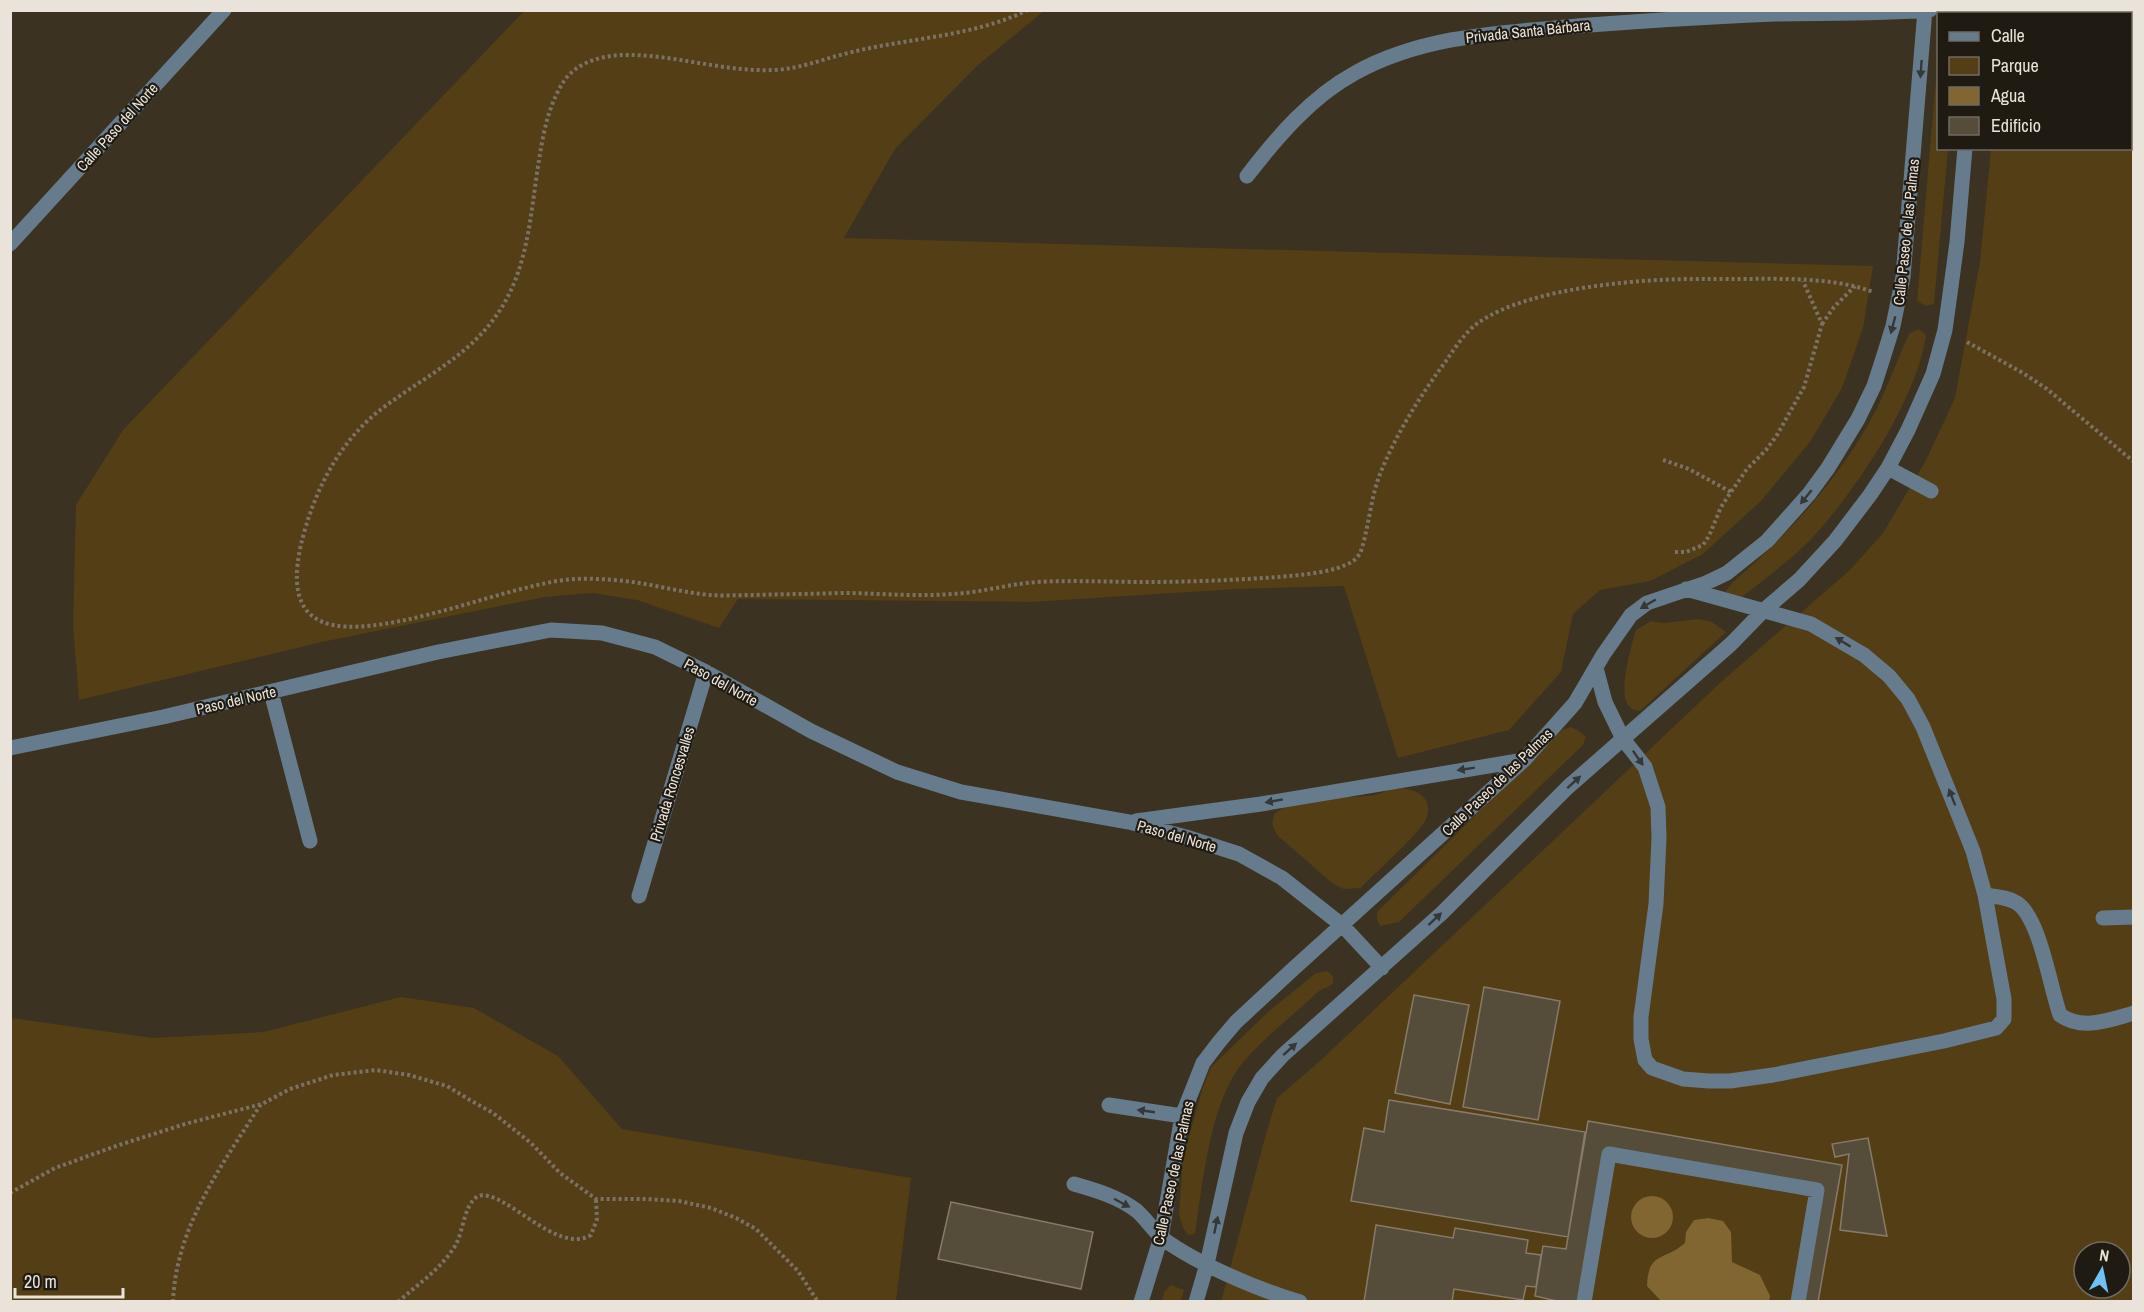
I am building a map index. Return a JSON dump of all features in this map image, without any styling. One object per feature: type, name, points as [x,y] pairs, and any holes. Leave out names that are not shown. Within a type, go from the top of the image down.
[{"type":"street","name":"Calle Paso del Norte","points":[[10,244],[224,10]]},
{"type":"street","name":"Privada Santa Bárbara","points":[[1247,176],[1272,143],[1313,102],[1354,73],[1415,47],[1481,34],[1624,22],[1775,14],[1930,10]]},
{"type":"street","name":"Calle Paseo de las Palmas","points":[[1141,1302],[1161,1237],[1182,1116],[1203,1063],[1219,1042],[1252,1007],[1524,760],[1575,703],[1631,615],[1647,603],[1727,573],[1745,560],[1788,518],[1828,468],[1858,420],[1874,386],[1899,304],[1912,189],[1925,11]]},
{"type":"street","points":[[1196,1302],[1207,1264],[1236,1133],[1248,1102],[1262,1078],[1283,1055],[1442,913],[1568,787],[1731,644],[1764,610],[1799,580],[1835,541],[1870,495],[1888,468],[1933,374],[1945,330],[1957,242],[1965,150]]},
{"type":"street","points":[[1888,468],[1931,491]]},
{"type":"street","points":[[1596,668],[1605,702],[1623,739],[1645,767],[1658,807],[1656,903],[1641,1017],[1641,1039],[1645,1060],[1652,1068],[1683,1079],[1730,1081],[1944,1041],[1996,1028],[2004,1019],[2005,1012],[1985,895],[1973,852],[1923,727],[1908,699],[1889,676],[1864,655],[1811,624],[1686,589]]},
{"type":"street","name":"Paso del Norte","points":[[10,748],[163,717],[438,652],[551,630],[602,633],[655,647],[706,672],[811,731],[897,772],[961,792],[1129,822],[1239,854],[1282,878],[1343,926],[1382,968]]},
{"type":"street","name":"Privada Roncesvalles","points":[[639,896],[706,672]]},
{"type":"street","points":[[271,692],[310,841]]},
{"type":"street","points":[[1129,822],[1261,804],[1524,760]]},
{"type":"street","points":[[1985,895],[2005,898],[2017,903],[2030,915],[2060,1015],[2070,1022],[2084,1024],[2133,1013]]},
{"type":"street","points":[[2103,918],[2133,917]]},
{"type":"street","points":[[1109,1105],[1182,1116]]},
{"type":"street","points":[[1584,1302],[1609,1154],[1817,1190],[1798,1302]]},
{"type":"street","points":[[1074,1184],[1099,1191],[1124,1202],[1142,1216],[1161,1237],[1207,1264],[1274,1294],[1300,1302]]},
{"type":"path","points":[[1028,10],[981,27],[846,53],[799,67],[775,70],[732,69],[630,54],[593,60],[570,74],[563,82],[548,116],[521,268],[504,305],[470,346],[371,418],[351,438],[325,478],[307,522],[296,571],[297,588],[302,604],[310,614],[318,621],[330,625],[366,627],[571,579],[637,581],[710,595],[854,593],[922,595],[954,594],[1033,582],[1154,582],[1266,578],[1322,571],[1353,561],[1360,554],[1380,475],[1408,418],[1455,348],[1476,325],[1507,306],[1533,298],[1636,281],[1695,279],[1828,281],[1855,285],[1899,304]]},
{"type":"path","points":[[1803,280],[1822,324]]},
{"type":"path","points":[[1675,552],[1695,549],[1703,545],[1721,507],[1747,470],[1766,450],[1792,410],[1812,365],[1822,324],[1834,307],[1855,285]]},
{"type":"path","points":[[1945,330],[2023,373],[2047,389],[2133,462]]},
{"type":"path","points":[[1663,460],[1689,469],[1731,492]]},
{"type":"path","points":[[10,1193],[56,1168],[117,1146],[185,1124],[262,1104],[290,1089],[333,1075],[376,1070],[409,1075],[447,1086],[493,1113],[531,1143],[560,1173],[597,1199],[679,1202],[711,1208],[736,1218],[756,1230],[798,1271],[818,1302]]},
{"type":"path","points":[[173,1302],[178,1261],[187,1232],[200,1203],[262,1104]]},
{"type":"path","points":[[398,1302],[430,1275],[449,1254],[463,1228],[471,1204],[478,1196],[490,1195],[540,1226],[558,1235],[576,1240],[591,1236],[597,1219],[597,1199]]},
{"type":"green space","points":[[524,11],[1044,11],[978,65],[895,149],[844,238],[1873,266],[1863,328],[1842,388],[1810,442],[1761,501],[1703,554],[1650,581],[1600,590],[1573,614],[1561,672],[1509,730],[1398,758],[1344,586],[1237,589],[1031,602],[738,599],[719,628],[637,600],[592,593],[545,597],[322,642],[79,700],[73,626],[76,505],[123,430]]},
{"type":"green space","points":[[1937,67],[1937,150],[1948,150],[1934,304],[1926,306],[1917,301]]},
{"type":"green space","points":[[2132,75],[2133,1301],[1221,1302],[1277,1098],[1321,1060],[1721,682],[1850,570],[1883,533],[1925,462],[1955,398],[1980,262],[1991,150],[2132,150]]},
{"type":"green space","points":[[1919,329],[1926,335],[1921,360],[1911,387],[1882,443],[1847,496],[1812,538],[1795,554],[1741,598],[1728,599],[1725,592],[1733,582],[1794,524],[1847,458],[1876,410],[1909,334]]},
{"type":"green space","points":[[1698,619],[1712,622],[1726,632],[1640,711],[1630,707],[1625,699],[1624,690],[1636,630],[1651,621],[1663,623]]},
{"type":"green space","points":[[1571,727],[1586,737],[1583,745],[1399,922],[1380,926],[1377,912],[1562,730]]},
{"type":"green space","points":[[1394,788],[1407,789],[1424,797],[1428,808],[1427,816],[1424,823],[1408,841],[1361,888],[1343,889],[1332,883],[1277,835],[1272,824],[1274,814],[1294,804],[1318,799],[1370,796]]},
{"type":"green space","points":[[1327,971],[1333,976],[1333,984],[1319,991],[1272,1033],[1245,1060],[1233,1077],[1216,1119],[1210,1143],[1195,1234],[1188,1235],[1179,1215],[1183,1158],[1211,1067],[1269,1011],[1316,973]]},
{"type":"green space","points":[[401,997],[474,1008],[558,1056],[622,1129],[911,1178],[896,1301],[11,1301],[11,1018],[153,1038],[263,1032]]},
{"type":"green space","points":[[1171,1285],[1184,1290],[1181,1301],[1162,1301],[1164,1292]]},
{"type":"water","points":[[1652,1196],[1667,1202],[1673,1217],[1667,1232],[1652,1238],[1637,1232],[1631,1217],[1637,1202]]},
{"type":"water","points":[[1708,1218],[1723,1221],[1731,1232],[1732,1262],[1760,1275],[1770,1296],[1769,1301],[1661,1301],[1647,1286],[1648,1275],[1654,1262],[1685,1243],[1686,1232],[1694,1220]]},
{"type":"building","points":[[1484,987],[1560,1001],[1538,1120],[1463,1107]]},
{"type":"building","points":[[1414,995],[1469,1005],[1450,1104],[1395,1093]]},
{"type":"building","points":[[1389,1100],[1585,1132],[1568,1237],[1351,1201],[1364,1128],[1384,1132]]},
{"type":"building","points":[[1588,1121],[1842,1165],[1818,1302],[1798,1302],[1817,1190],[1609,1154],[1584,1302],[1561,1302],[1535,1296],[1543,1246],[1566,1249]]},
{"type":"building","points":[[1868,1138],[1887,1236],[1840,1230],[1849,1154],[1835,1157],[1832,1144]]},
{"type":"building","points":[[951,1202],[1093,1232],[1081,1289],[938,1259]]},
{"type":"building","points":[[1376,1225],[1453,1238],[1455,1228],[1528,1240],[1526,1253],[1541,1255],[1536,1287],[1526,1286],[1523,1300],[1454,1289],[1452,1302],[1364,1302]]}]
